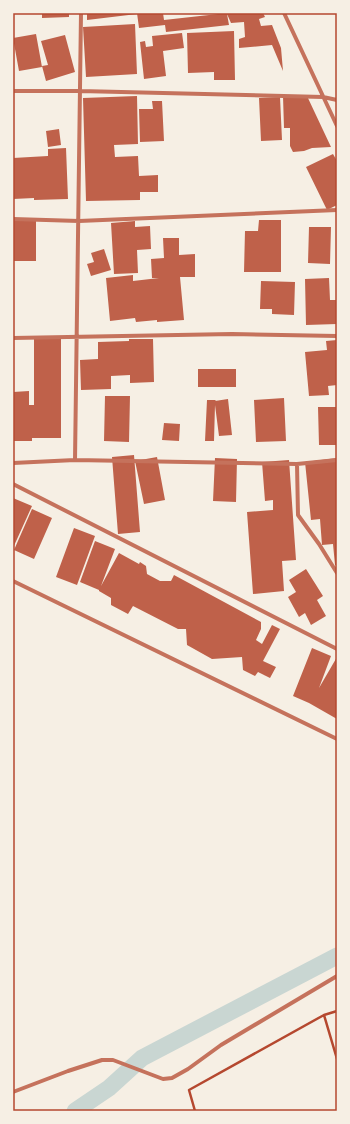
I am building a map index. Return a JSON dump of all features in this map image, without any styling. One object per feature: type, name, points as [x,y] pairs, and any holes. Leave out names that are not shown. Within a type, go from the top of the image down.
[{"type":"street","points":[[74,460],[79,221],[81,13]]},
{"type":"street","points":[[284,13],[337,126]]},
{"type":"street","points":[[13,91],[323,97],[337,100]]},
{"type":"street","points":[[13,219],[79,221],[337,210]]},
{"type":"street","points":[[13,338],[232,334],[337,336]]},
{"type":"street","points":[[13,463],[74,460],[297,464],[337,460]]},
{"type":"street","points":[[297,464],[298,516],[319,544],[337,573]]},
{"type":"street","points":[[13,484],[337,649]]},
{"type":"street","points":[[13,581],[337,739]]},
{"type":"street","points":[[13,1092],[102,1060],[113,1060],[163,1079],[172,1078],[188,1069],[221,1045],[337,976]]},
{"type":"path","points":[[195,1111],[189,1090],[324,1015],[337,1011]]},
{"type":"path","points":[[324,1015],[337,1059]]},
{"type":"building","points":[[42,13],[69,13],[69,17],[42,18]]},
{"type":"building","points":[[87,13],[137,13],[137,14],[87,20]]},
{"type":"building","points":[[137,13],[163,13],[164,20],[227,13],[263,13],[265,17],[259,19],[261,26],[272,25],[281,48],[283,71],[272,45],[239,48],[239,39],[245,37],[244,22],[231,23],[227,14],[229,25],[166,32],[165,25],[139,28]]},
{"type":"building","points":[[135,24],[137,74],[86,77],[83,27]]},
{"type":"building","points":[[234,31],[235,80],[214,80],[214,72],[188,73],[187,33]]},
{"type":"building","points":[[182,33],[184,48],[163,51],[166,76],[144,79],[140,42],[145,41],[146,47],[153,46],[152,36]]},
{"type":"building","points":[[36,34],[42,67],[19,71],[13,38]]},
{"type":"building","points":[[65,35],[75,72],[46,81],[42,66],[48,65],[41,41]]},
{"type":"building","points":[[137,96],[138,144],[114,145],[115,157],[138,156],[139,176],[158,175],[158,192],[140,192],[140,200],[86,201],[83,98]]},
{"type":"building","points":[[283,96],[307,96],[331,147],[312,148],[304,151],[293,152],[290,146],[290,128],[284,128]]},
{"type":"building","points":[[280,97],[282,140],[261,141],[259,98]]},
{"type":"building","points":[[152,101],[162,101],[164,141],[140,142],[139,109],[153,109]]},
{"type":"building","points":[[59,129],[61,145],[48,147],[46,131]]},
{"type":"building","points":[[66,148],[68,199],[13,199],[13,158],[48,156],[48,149]]},
{"type":"building","points":[[333,154],[337,161],[337,205],[327,210],[306,167]]},
{"type":"building","points":[[13,220],[36,220],[36,261],[13,261]]},
{"type":"building","points":[[259,220],[281,220],[281,272],[244,272],[245,231],[258,231]]},
{"type":"building","points":[[135,221],[135,227],[150,226],[151,249],[137,250],[138,273],[114,274],[111,223]]},
{"type":"building","points":[[309,227],[331,227],[330,264],[308,263]]},
{"type":"building","points":[[163,238],[179,238],[179,255],[195,254],[195,277],[180,277],[184,320],[136,322],[135,318],[110,321],[106,278],[133,275],[133,281],[159,278],[152,278],[151,259],[164,258]]},
{"type":"building","points":[[104,249],[111,270],[91,276],[87,264],[94,262],[91,253]]},
{"type":"building","points":[[329,278],[330,300],[337,300],[337,324],[306,325],[305,279]]},
{"type":"building","points":[[261,281],[295,282],[294,315],[272,314],[272,309],[260,309]]},
{"type":"building","points":[[34,338],[61,338],[61,438],[32,438],[32,441],[13,441],[13,392],[29,391],[29,405],[34,405]]},
{"type":"building","points":[[129,339],[153,339],[154,382],[130,383],[130,375],[111,376],[111,389],[81,390],[80,360],[98,359],[98,342],[129,341]]},
{"type":"building","points":[[337,340],[337,385],[328,386],[329,395],[309,396],[305,352],[327,350],[326,341]]},
{"type":"building","points":[[198,369],[236,369],[236,387],[198,387]]},
{"type":"building","points":[[105,396],[130,396],[129,442],[104,441]]},
{"type":"building","points":[[284,398],[286,441],[256,442],[254,400]]},
{"type":"building","points":[[228,399],[232,435],[219,436],[215,405],[214,441],[205,441],[207,400],[216,400],[215,401]]},
{"type":"building","points":[[318,407],[337,407],[337,445],[319,445]]},
{"type":"building","points":[[164,423],[180,424],[179,441],[162,440]]},
{"type":"building","points":[[134,455],[140,532],[118,534],[112,457]]},
{"type":"building","points":[[157,457],[165,500],[144,504],[135,461]]},
{"type":"building","points":[[215,458],[237,459],[236,502],[213,501]]},
{"type":"building","points":[[337,458],[337,565],[335,565],[333,544],[322,545],[320,519],[311,520],[305,462]]},
{"type":"building","points":[[289,460],[296,560],[282,561],[284,591],[253,594],[247,512],[273,510],[273,500],[265,501],[262,462]]},
{"type":"building","points":[[13,498],[32,506],[13,548]]},
{"type":"building","points":[[32,509],[52,518],[34,559],[14,550]]},
{"type":"building","points":[[74,528],[95,536],[77,585],[56,577]]},
{"type":"building","points":[[95,541],[115,549],[101,586],[119,553],[139,564],[140,562],[146,566],[147,574],[160,581],[171,581],[174,575],[261,622],[261,629],[256,640],[262,644],[272,625],[280,629],[263,661],[276,667],[270,678],[258,672],[255,676],[243,670],[242,657],[212,659],[187,645],[186,629],[178,629],[133,606],[128,614],[111,605],[111,598],[99,590],[80,582]]},
{"type":"building","points":[[306,569],[323,596],[317,600],[326,616],[311,625],[305,613],[299,617],[288,597],[296,592],[289,580]]},
{"type":"building","points":[[312,648],[331,656],[319,688],[337,657],[337,719],[309,703],[293,696]]},
{"type":"waterway","points":[[75,1111],[109,1088],[142,1058],[337,956]]}]
